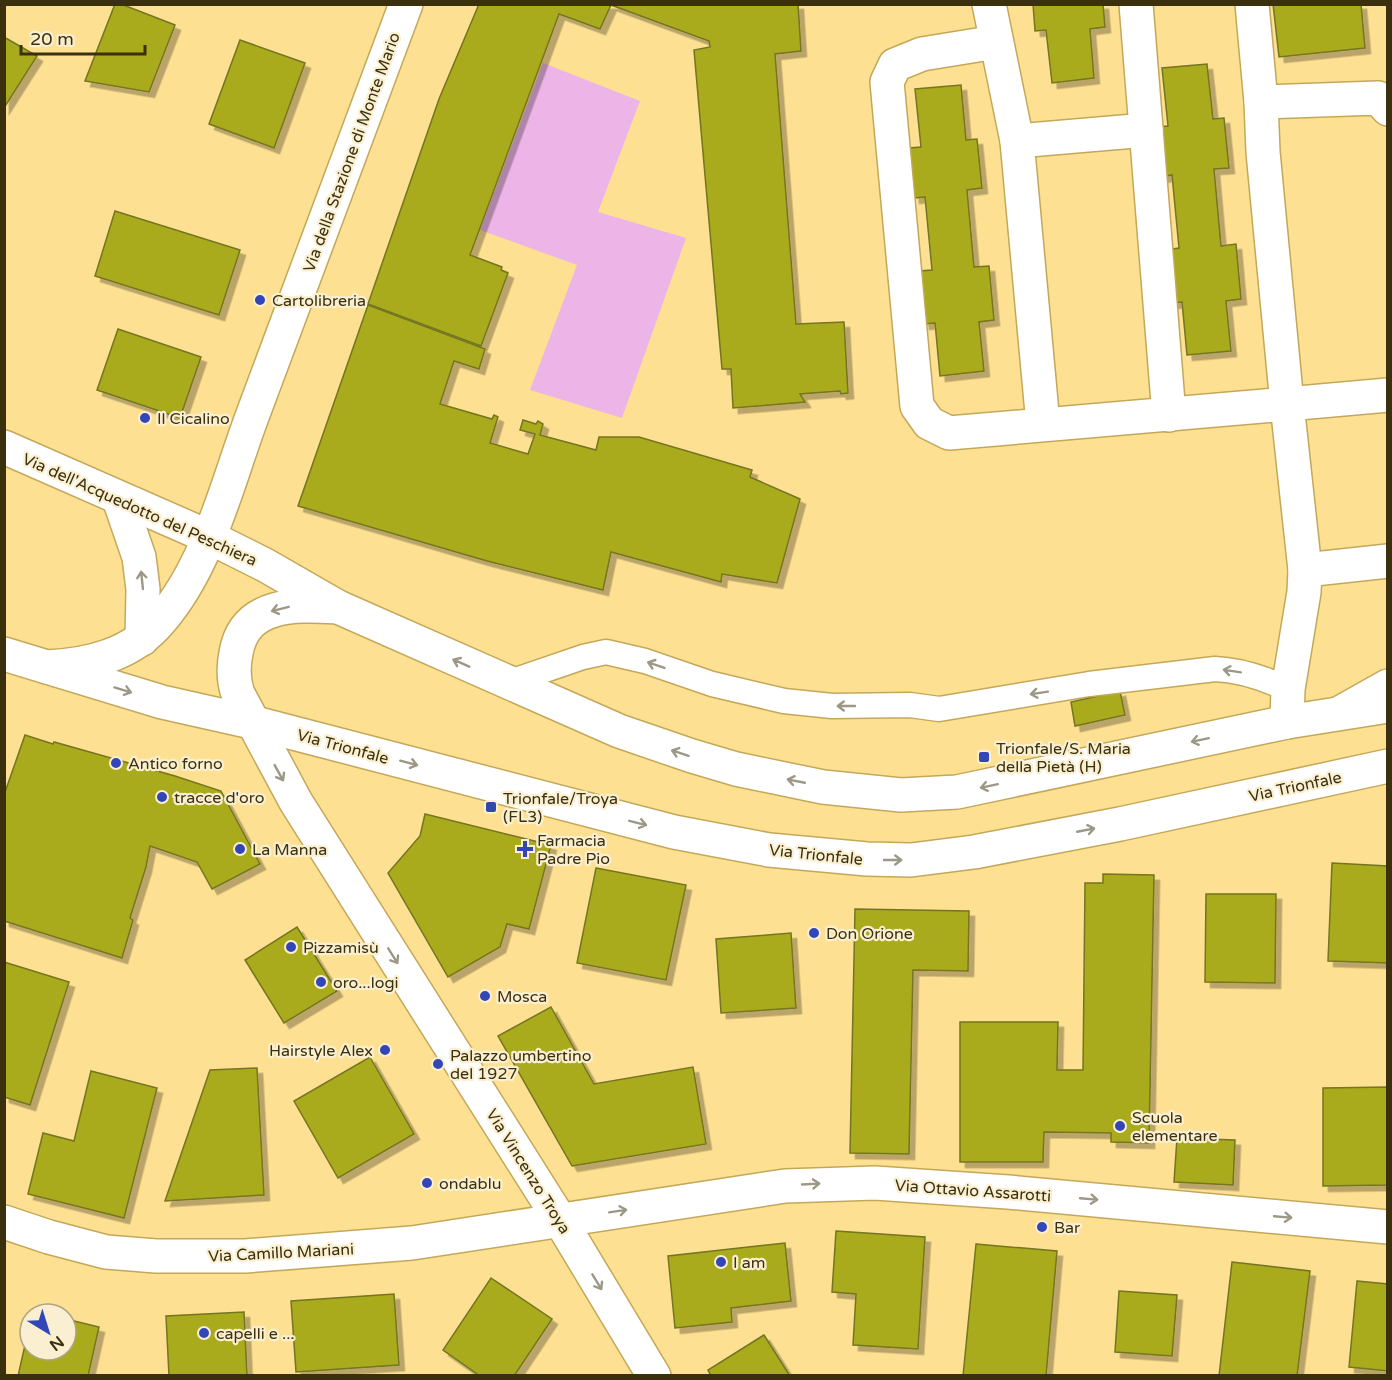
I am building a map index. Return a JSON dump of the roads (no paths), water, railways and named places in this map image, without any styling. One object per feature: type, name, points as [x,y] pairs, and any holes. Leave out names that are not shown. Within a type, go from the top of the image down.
[{"type":"street","name":"Via della Stazione di Monte Mario","points":[[209,537],[232,469],[406,4]]},
{"type":"street","points":[[988,4],[1017,141],[1043,424]]},
{"type":"street","points":[[1136,4],[1168,415]]},
{"type":"street","points":[[1252,4],[1263,152],[1305,570],[1304,592],[1287,689],[1287,722]]},
{"type":"street","points":[[996,42],[922,54],[895,65],[887,82],[916,406],[929,423],[949,434],[1388,395]]},
{"type":"street","points":[[1261,102],[1378,98],[1388,109]]},
{"type":"street","points":[[1017,141],[1146,130]]},
{"type":"street","name":"Via dell'Acquedotto del Peschiera","points":[[4,447],[209,537],[265,565],[338,607]]},
{"type":"street","points":[[119,499],[139,557],[143,589],[142,639]]},
{"type":"street","name":"Via Trionfale","points":[[47,667],[92,662],[142,639],[160,621],[178,597],[201,559],[209,537]]},
{"type":"street","points":[[1305,570],[1388,561]]},
{"type":"street","points":[[251,722],[233,682],[237,645],[244,632],[258,619],[274,609],[300,605],[338,607],[619,731],[725,766],[824,787],[901,795],[957,792],[1287,722],[1388,706]]},
{"type":"street","name":"Via Trionfale","points":[[4,654],[162,702],[251,722],[674,832],[769,850],[867,859],[911,860],[974,852],[1388,766]]},
{"type":"street","points":[[1340,713],[1388,686]]},
{"type":"street","name":"Via Vincenzo Troya","points":[[251,722],[296,802],[560,1220],[654,1376]]},
{"type":"street","name":"Via Ottavio Assarotti","points":[[560,1220],[785,1186],[875,1183],[1019,1192],[1388,1227]]},
{"type":"street","name":"Via Camillo Mariani","points":[[4,1222],[106,1252],[186,1257],[245,1256],[372,1247],[560,1220]]},
{"type":"lane","points":[[507,683],[583,657],[606,652],[645,661],[712,684],[809,705],[910,705],[939,709],[1089,684],[1215,669],[1232,670],[1254,676],[1287,689]]},
{"type":"place","name":"Cartolibreria","points":[[260,300]]},
{"type":"place","name":"Il Cicalino","points":[[145,418]]},
{"type":"place","name":"Trionfale/S. Maria della Pietà (H)","points":[[984,757]]},
{"type":"place","name":"Antico forno","points":[[116,763]]},
{"type":"place","name":"tracce d'oro","points":[[162,797]]},
{"type":"place","name":"Trionfale/Troya (FL3)","points":[[491,807]]},
{"type":"place","name":"La Manna","points":[[240,849]]},
{"type":"place","name":"Farmacia Padre Pio","points":[[525,849]]},
{"type":"place","name":"Don Orione","points":[[814,933]]},
{"type":"place","name":"Pizzamisù","points":[[291,947]]},
{"type":"place","name":"oro...logi","points":[[321,982]]},
{"type":"place","name":"Mosca","points":[[485,996]]},
{"type":"place","name":"Hairstyle Alex","points":[[385,1050]]},
{"type":"place","name":"Palazzo umbertino del 1927","points":[[438,1064]]},
{"type":"place","name":"Scuola elementare","points":[[1120,1126]]},
{"type":"place","name":"ondablu","points":[[427,1183]]},
{"type":"place","name":"Bar","points":[[1042,1227]]},
{"type":"place","name":"I am","points":[[721,1262]]},
{"type":"place","name":"capelli e ...","points":[[204,1333]]}]
